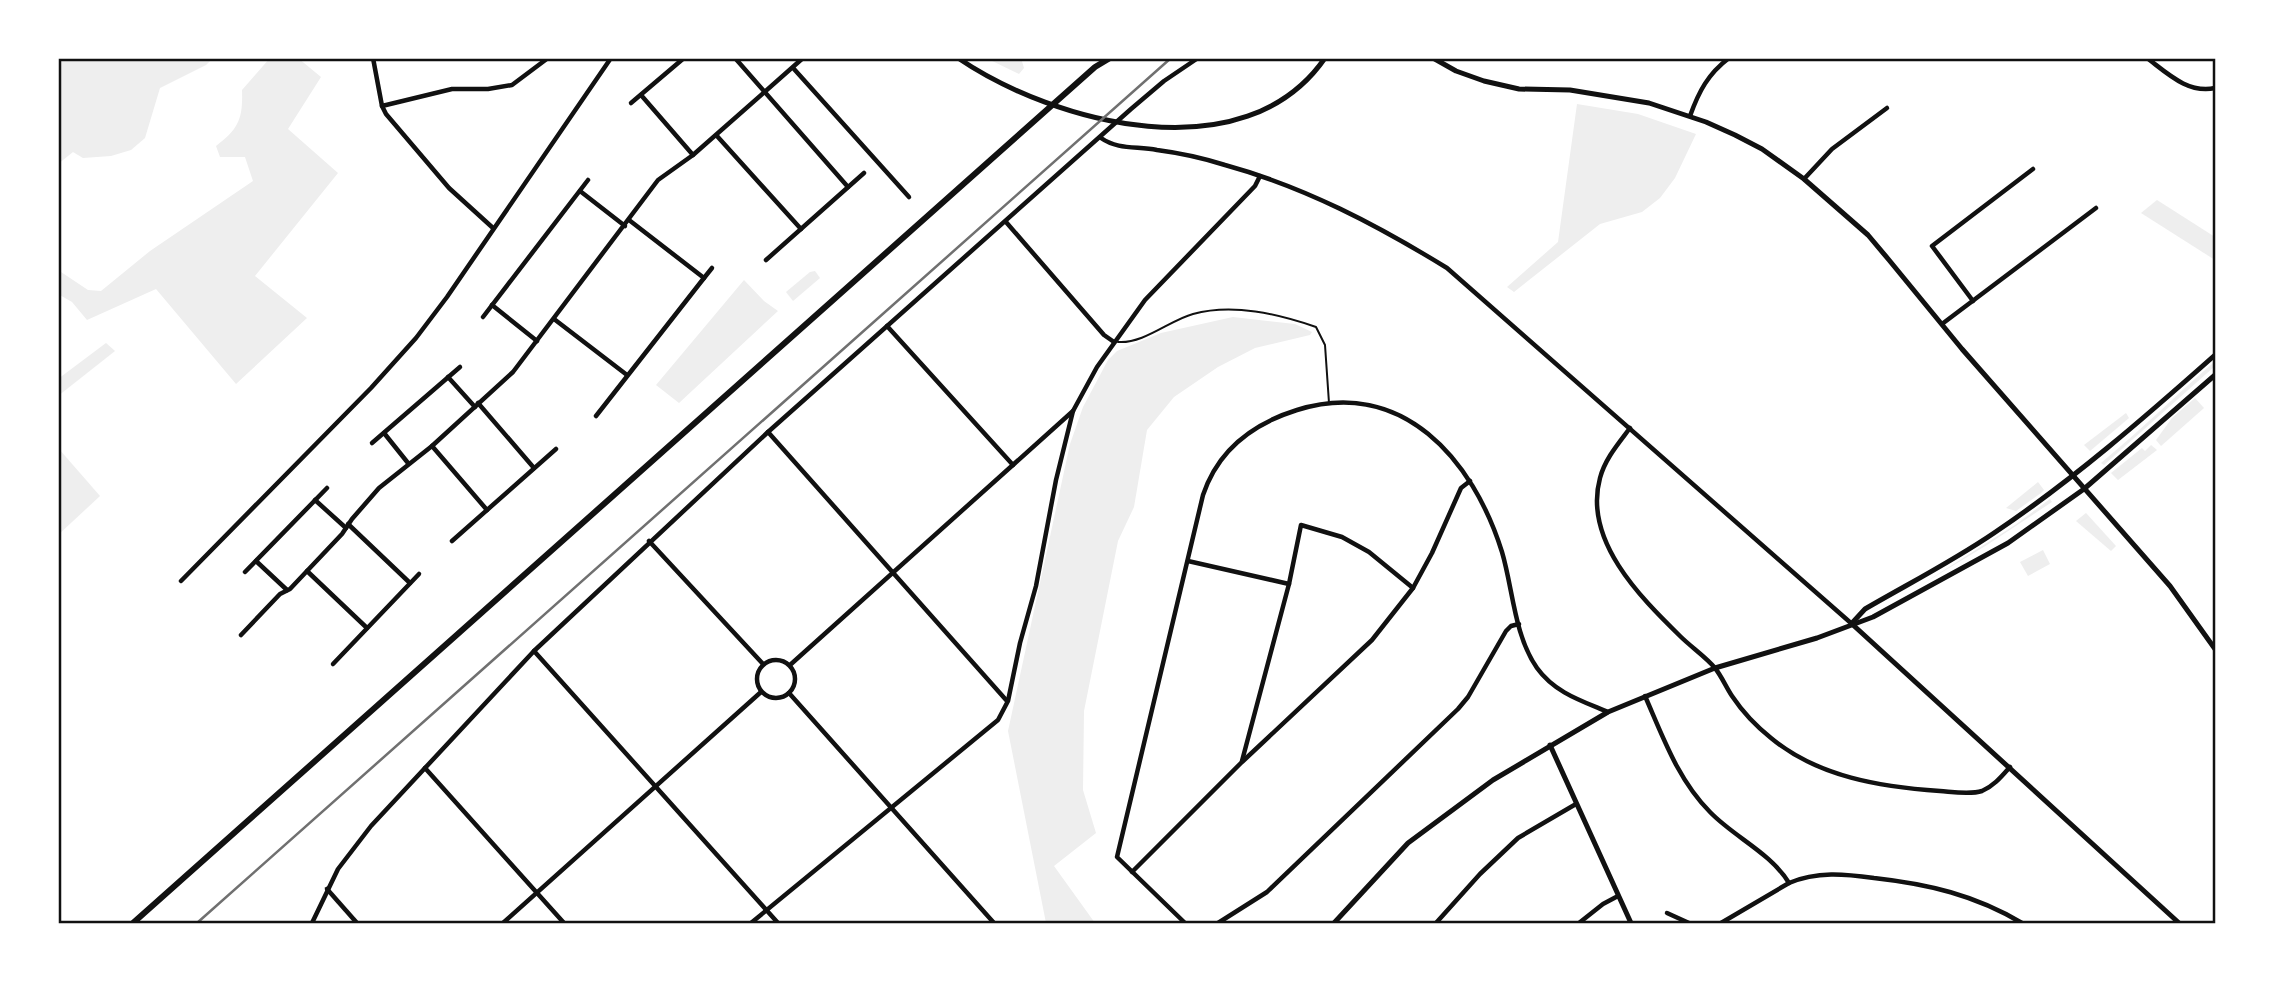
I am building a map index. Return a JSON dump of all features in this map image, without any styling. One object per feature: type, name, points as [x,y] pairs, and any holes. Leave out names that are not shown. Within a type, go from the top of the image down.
[{"type":"main road","points":[[133,923],[1076,85],[1110,58]]},
{"type":"street","points":[[373,58],[382,106],[449,188],[493,228]]},
{"type":"street","points":[[382,106],[452,89],[488,89],[512,85],[548,58]]},
{"type":"street","points":[[181,581],[371,388],[416,338],[611,58]]},
{"type":"street","points":[[631,103],[684,58]]},
{"type":"street","points":[[734,58],[848,187]]},
{"type":"street","points":[[241,635],[280,594],[307,571],[372,495],[432,446],[513,372],[658,180],[694,156],[804,58]]},
{"type":"street","points":[[958,58],[999,83],[1067,111],[1105,121],[1191,126],[1230,120],[1282,102],[1316,71],[1325,58]]},
{"type":"street","points":[[312,923],[327,889],[356,844],[534,651],[768,432],[1147,95],[1198,58]]},
{"type":"street","points":[[1433,58],[1456,71],[1519,89],[1570,90],[1612,95],[1690,116],[1762,149],[1804,179],[1868,235],[2170,586],[2215,649]]},
{"type":"street","points":[[1690,116],[1703,84],[1729,58]]},
{"type":"street","points":[[2147,58],[2191,87],[2201,90],[2215,88]]},
{"type":"street","points":[[794,69],[909,198]]},
{"type":"street","points":[[641,95],[694,156]]},
{"type":"street","points":[[1804,179],[1832,149],[1887,108]]},
{"type":"street","points":[[717,136],[801,229]]},
{"type":"street","points":[[1101,138],[1123,147],[1156,149],[1224,164],[1261,176],[1342,208],[1447,268],[1852,624],[2179,923]]},
{"type":"street","points":[[1973,301],[1932,246],[2033,169]]},
{"type":"street","points":[[766,260],[864,173]]},
{"type":"street","points":[[751,923],[890,807],[993,726],[1008,701],[1036,586],[1056,480],[1073,411],[1114,342],[1145,300],[1255,186],[1261,176]]},
{"type":"street","points":[[484,317],[588,180]]},
{"type":"street","points":[[580,191],[625,226]]},
{"type":"street","points":[[1942,324],[2096,208]]},
{"type":"street","points":[[629,220],[704,278]]},
{"type":"street","points":[[1006,222],[1104,335],[1114,342]]},
{"type":"street","points":[[596,416],[712,268]]},
{"type":"street","points":[[492,305],[537,341]]},
{"type":"street","points":[[554,319],[627,375]]},
{"type":"street","points":[[887,326],[1013,466]]},
{"type":"street","points":[[1852,624],[1865,609],[1991,535],[2074,476],[2215,355]]},
{"type":"street","points":[[372,443],[460,367]]},
{"type":"street","points":[[1334,923],[1408,843],[1461,802],[1550,745],[1608,712],[1645,695],[1715,668],[1817,638],[1872,617],[2007,543],[2084,489],[2215,375]]},
{"type":"street","points":[[447,377],[477,405],[534,468]]},
{"type":"street","points":[[1185,923],[1117,857],[1209,476],[1221,458],[1241,438],[1268,421],[1307,407],[1361,403],[1398,414],[1419,426],[1453,457],[1470,481],[1494,529],[1529,654],[1544,677],[1568,695],[1608,712]]},
{"type":"street","points":[[790,665],[1073,411]]},
{"type":"street","points":[[1630,428],[1606,464],[1598,489],[1599,516],[1608,545],[1628,578],[1652,607],[1715,668],[1734,699],[1772,739],[1808,762],[1844,776],[1928,791],[1978,792],[1992,785],[2010,767]]},
{"type":"street","points":[[768,432],[1008,701]]},
{"type":"street","points":[[384,433],[408,463]]},
{"type":"street","points":[[432,446],[487,510]]},
{"type":"street","points":[[452,541],[556,449]]},
{"type":"street","points":[[1132,872],[1242,762],[1372,640],[1413,588],[1461,488],[1470,481]]},
{"type":"street","points":[[245,572],[327,488]]},
{"type":"street","points":[[315,500],[410,583]]},
{"type":"street","points":[[1242,762],[1289,584],[1301,525],[1342,537],[1369,552],[1413,588]]},
{"type":"street","points":[[649,541],[763,664]]},
{"type":"street","points":[[256,561],[287,590]]},
{"type":"street","points":[[1187,561],[1289,584]]},
{"type":"street","points":[[307,571],[367,628]]},
{"type":"street","points":[[333,664],[419,574]]},
{"type":"street","points":[[1218,923],[1267,892],[1458,709],[1468,697],[1506,631],[1519,624]]},
{"type":"street","points":[[534,651],[778,923]]},
{"type":"street","points":[[774,659],[790,665],[795,682],[789,693],[778,698],[761,692],[757,680],[759,668],[763,664],[774,659]]},
{"type":"street","points":[[503,923],[761,692]]},
{"type":"street","points":[[789,693],[994,923]]},
{"type":"street","points":[[1645,695],[1675,764],[1697,797],[1724,826],[1781,869],[1789,883]]},
{"type":"street","points":[[1550,745],[1631,923]]},
{"type":"street","points":[[425,768],[564,923]]},
{"type":"street","points":[[1436,923],[1480,874],[1518,838],[1576,804]]},
{"type":"street","points":[[1721,923],[1789,883],[1811,876],[1836,873],[1919,883],[1968,897],[1996,908],[2022,923]]},
{"type":"street","points":[[327,889],[357,923]]},
{"type":"street","points":[[1579,923],[1618,896]]},
{"type":"street","points":[[1667,913],[1689,923]]},
{"type":"lane","points":[[1114,342],[1125,343],[1192,314],[1236,309],[1269,314],[1316,327],[1325,345],[1329,404]]},
{"type":"shaded area","points":[[58,58],[213,58],[206,65],[160,88],[145,138],[131,150],[111,156],[83,158],[73,152],[58,164]]},
{"type":"shaded area","points":[[270,58],[298,58],[321,77],[288,129],[338,173],[255,276],[307,318],[236,384],[156,289],[87,320],[72,302],[58,294],[58,270],[88,290],[101,291],[150,251],[253,181],[245,157],[220,157],[216,146],[230,134],[238,122],[242,108],[242,90]]},
{"type":"shaded area","points":[[986,58],[1021,58],[1024,68],[1019,74]]},
{"type":"shaded area","points":[[1577,104],[1638,114],[1696,134],[1675,178],[1660,198],[1642,212],[1600,224],[1514,292],[1507,287],[1558,242]]},
{"type":"shaded area","points":[[2157,200],[2215,237],[2215,260],[2141,213]]},
{"type":"shaded area","points":[[815,271],[820,278],[793,301],[786,292],[810,272]]},
{"type":"shaded area","points":[[744,280],[778,311],[679,403],[656,385]]},
{"type":"shaded area","points":[[1233,317],[1295,324],[1312,332],[1310,335],[1255,348],[1218,367],[1174,397],[1147,430],[1134,507],[1118,541],[1084,711],[1083,790],[1096,833],[1054,866],[1095,923],[1046,923],[1008,731],[1070,444],[1083,407],[1108,360],[1117,351],[1161,333]]},
{"type":"shaded area","points":[[106,343],[115,351],[58,396],[58,379]]},
{"type":"shaded area","points":[[2213,363],[2215,366],[2104,465],[2101,463],[2130,439]]},
{"type":"shaded area","points":[[2195,398],[2204,408],[2161,446],[2156,440],[2172,418]]},
{"type":"shaded area","points":[[2126,413],[2129,418],[2090,451],[2084,445]]},
{"type":"shaded area","points":[[2151,445],[2157,450],[2118,480],[2111,473],[2142,448],[2145,451]]},
{"type":"shaded area","points":[[58,450],[100,496],[58,535]]},
{"type":"shaded area","points":[[2038,482],[2044,490],[2041,493],[2016,511],[2006,508]]},
{"type":"shaded area","points":[[2050,499],[2052,502],[1916,588],[2015,525]]},
{"type":"shaded area","points":[[2086,513],[2116,546],[2111,551],[2076,521]]},
{"type":"shaded area","points":[[2043,550],[2050,564],[2028,576],[2020,562]]},
{"type":"railway","points":[[197,923],[1171,58]]}]
